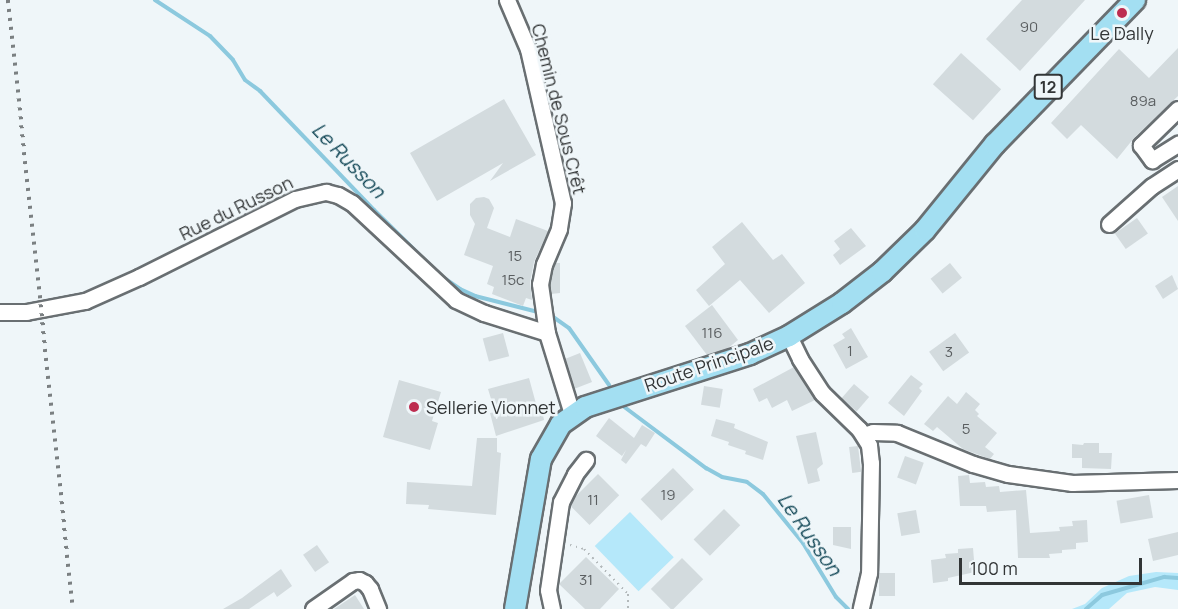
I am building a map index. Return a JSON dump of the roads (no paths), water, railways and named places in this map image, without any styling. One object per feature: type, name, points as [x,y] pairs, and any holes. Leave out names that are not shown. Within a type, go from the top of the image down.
[{"type":"main road","name":"Route Principale","points":[[515,609],[541,459],[552,435],[572,414],[603,400],[750,354],[789,336],[843,303],[882,272],[926,230],[995,144],[1135,0]]},
{"type":"street","name":"Chemin de Sous Crêt","points":[[507,0],[528,49],[563,203],[560,229],[544,264],[540,284],[547,333]]},
{"type":"street","points":[[1165,121],[1178,143],[1152,160],[1141,145],[1165,121],[1178,109]]},
{"type":"street","points":[[1109,224],[1152,186],[1178,170]]},
{"type":"street","name":"Rue du Russon","points":[[0,312],[47,309],[85,301],[150,272],[295,199],[326,192],[338,195],[352,203],[456,300],[484,313],[547,333]]},
{"type":"street","points":[[547,333],[572,414]]},
{"type":"street","points":[[789,336],[800,359],[822,393],[864,435],[871,454],[869,573],[861,608]]},
{"type":"street","points":[[864,435],[873,432],[897,433],[973,464],[1008,474],[1072,483],[1178,480]]},
{"type":"street","points":[[552,609],[548,590],[561,502],[575,474],[586,460]]},
{"type":"street","points":[[313,609],[353,581],[359,580],[365,583],[370,590],[378,609]]},
{"type":"waterway","name":"Le Russon","points":[[155,0],[210,36],[233,60],[245,80],[260,91],[441,276],[475,296],[538,312]]},
{"type":"waterway","name":"Le Russon","points":[[549,314],[569,328],[609,385]]},
{"type":"waterway","name":"Le Russon","points":[[623,406],[706,468],[722,477],[747,482],[763,494],[803,543],[836,597],[848,609]]},
{"type":"waterway","name":"Le Russon","points":[[1086,609],[1102,595],[1164,577],[1178,578]]},
{"type":"railway","points":[[8,0],[73,609]]},
{"type":"place","name":"Le Dally","points":[[1122,13]]},
{"type":"place","name":"Sellerie Vionnet","points":[[414,407]]}]
